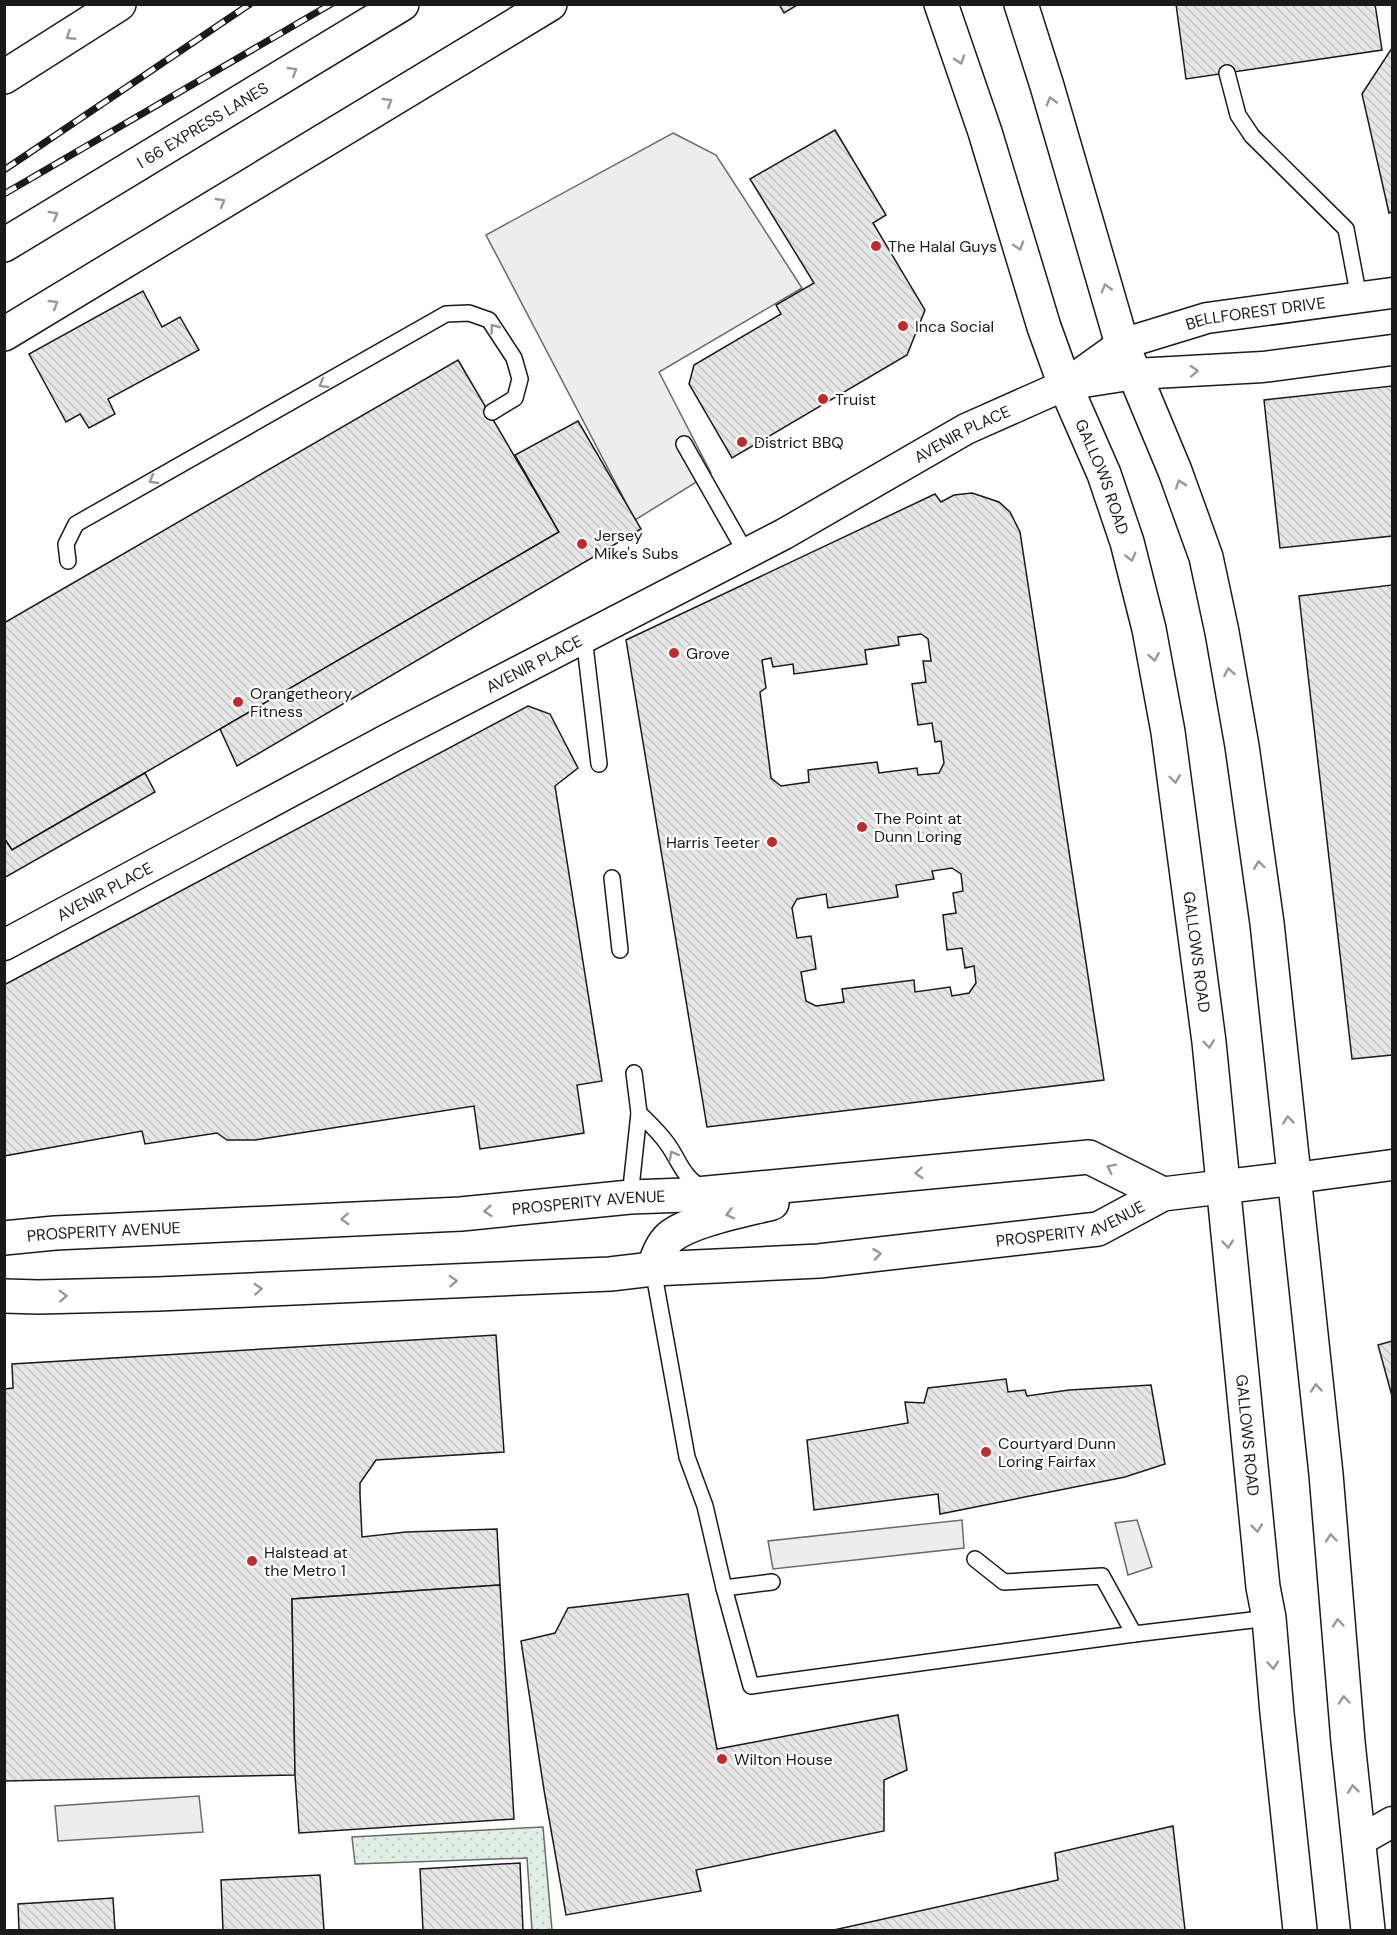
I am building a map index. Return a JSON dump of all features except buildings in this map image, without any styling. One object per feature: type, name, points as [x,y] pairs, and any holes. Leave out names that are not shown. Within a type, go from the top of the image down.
[{"type":"main road","points":[[4,77],[119,4]]},
{"type":"main road","name":"I 66 EXPRESS LANES","points":[[4,245],[402,4]]},
{"type":"main road","points":[[4,334],[550,4]]},
{"type":"main road","name":"GALLOWS ROAD","points":[[941,4],[985,132],[1044,327],[1065,385],[1104,474],[1127,542],[1149,629],[1168,732],[1211,1060],[1263,1587],[1269,1618],[1300,1930]]},
{"type":"main road","points":[[1021,4],[1122,344],[1175,471],[1206,557],[1222,632],[1242,746],[1267,923],[1326,1474],[1348,1742],[1368,1930]]},
{"type":"main road","name":"PROSPERITY AVENUE","points":[[4,1238],[55,1233],[461,1214],[1089,1157],[1163,1194]]},
{"type":"main road","points":[[653,1269],[658,1253],[670,1237],[700,1222],[868,1178]]},
{"type":"main road","name":"PROSPERITY AVENUE","points":[[4,1296],[170,1293],[598,1275],[653,1269],[819,1261],[1098,1229],[1163,1194],[1295,1178]]},
{"type":"street","name":"BELLFOREST DRIVE","points":[[1065,385],[1122,344],[1207,318],[1392,293]]},
{"type":"street","points":[[1065,385],[1135,374],[1263,367],[1392,350]]},
{"type":"street","name":"AVENIR PLACE","points":[[4,945],[380,743],[746,553],[966,429],[1065,385]]},
{"type":"street","points":[[1295,1178],[1392,1165]]},
{"type":"street","points":[[1359,1841],[1392,1822]]},
{"type":"lane","points":[[1227,73],[1238,115],[1252,136],[1346,229],[1359,297]]},
{"type":"lane","points":[[68,561],[66,544],[76,524],[446,314],[469,313],[489,320],[514,358],[520,379],[515,398],[492,412]]},
{"type":"lane","points":[[684,444],[746,553]]},
{"type":"lane","points":[[584,637],[599,764]]},
{"type":"lane","points":[[612,878],[620,950]]},
{"type":"lane","points":[[630,1197],[639,1113],[634,1073]]},
{"type":"lane","points":[[639,1113],[666,1142],[691,1181],[710,1193]]},
{"type":"lane","points":[[653,1269],[687,1457],[705,1506],[724,1588],[751,1686],[1269,1618]]},
{"type":"lane","points":[[975,1559],[1004,1582],[1102,1576],[1134,1634]]},
{"type":"lane","points":[[724,1588],[772,1582]]},
{"type":"green space","points":[[543,1827],[552,1930],[532,1930],[527,1858],[355,1864],[352,1837]]},
{"type":"shaded area","points":[[673,133],[716,155],[802,288],[659,372],[711,473],[635,520],[486,235]]},
{"type":"shaded area","points":[[962,1520],[964,1548],[773,1569],[768,1541]]},
{"type":"shaded area","points":[[1137,1520],[1152,1567],[1128,1575],[1115,1523]]},
{"type":"shaded area","points":[[199,1796],[203,1832],[58,1841],[55,1806]]},
{"type":"railway","points":[[4,170],[250,4]]},
{"type":"railway","points":[[4,194],[331,4]]},
{"type":"place","name":"The Halal Guys","points":[[876,246]]},
{"type":"place","name":"Inca Social","points":[[903,326]]},
{"type":"place","name":"Truist","points":[[823,399]]},
{"type":"place","name":"District BBQ","points":[[742,442]]},
{"type":"place","name":"Jersey Mike's Subs","points":[[582,544]]},
{"type":"place","name":"Grove","points":[[674,653]]},
{"type":"place","name":"Orangetheory Fitness","points":[[238,702]]},
{"type":"place","name":"The Point at Dunn Loring","points":[[862,827]]},
{"type":"place","name":"Harris Teeter","points":[[772,842]]},
{"type":"place","name":"Courtyard Dunn Loring Fairfax","points":[[986,1452]]},
{"type":"place","name":"Halstead at the Metro 1","points":[[252,1561]]},
{"type":"place","name":"Wilton House","points":[[722,1759]]}]
